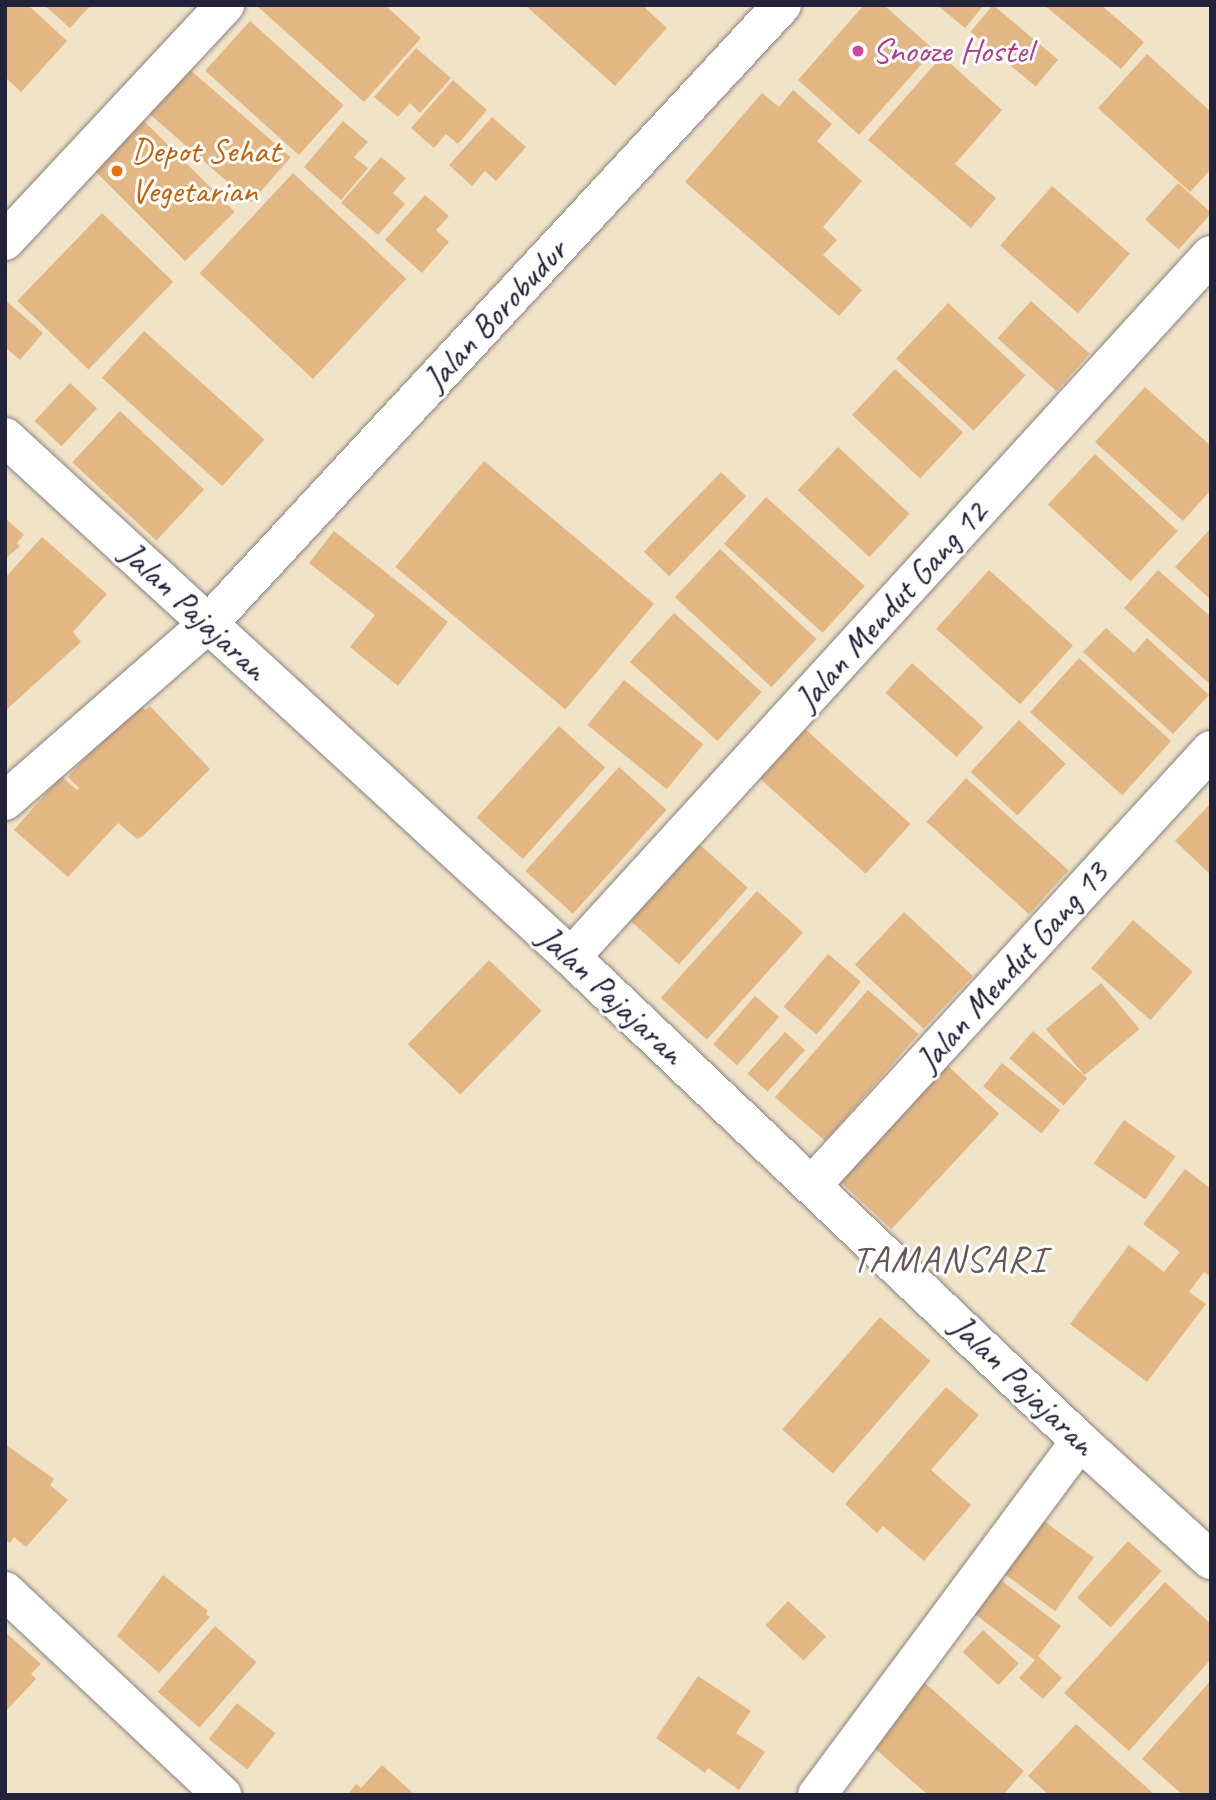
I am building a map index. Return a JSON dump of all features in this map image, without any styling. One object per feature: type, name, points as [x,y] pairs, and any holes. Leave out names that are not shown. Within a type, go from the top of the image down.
[{"type":"street","points":[[5,241],[225,5]]},
{"type":"street","name":"Jalan Borobudur","points":[[5,801],[208,624],[782,5]]},
{"type":"street","name":"Jalan Mendut Gang 12","points":[[571,957],[1211,255]]},
{"type":"street","name":"Jalan Pajajaran","points":[[5,437],[571,957],[813,1184],[1080,1441],[1211,1560]]},
{"type":"street","name":"Jalan Mendut Gang 13","points":[[813,1184],[1211,750]]},
{"type":"street","points":[[817,1795],[1080,1441]]},
{"type":"street","points":[[5,1591],[222,1795]]},
{"type":"building","points":[[5,5],[28,5],[67,41],[21,92],[5,77]]},
{"type":"building","points":[[44,5],[91,5],[70,28]]},
{"type":"building","points":[[256,5],[385,5],[421,38],[364,102]]},
{"type":"building","points":[[525,5],[642,5],[667,28],[615,86]]},
{"type":"building","points":[[864,5],[884,5],[934,50],[859,135],[798,80]]},
{"type":"building","points":[[937,5],[984,5],[965,28]]},
{"type":"building","points":[[993,5],[1058,60],[1036,86],[971,32]]},
{"type":"building","points":[[1044,5],[1101,5],[1144,42],[1121,69]]},
{"type":"building","points":[[250,21],[344,105],[299,155],[205,71]]},
{"type":"building","points":[[416,48],[451,78],[420,113],[410,103],[398,117],[374,97]]},
{"type":"building","points":[[1147,54],[1211,112],[1211,169],[1190,192],[1098,108]]},
{"type":"building","points":[[942,56],[1002,110],[955,164],[996,198],[971,228],[868,140]]},
{"type":"building","points":[[188,68],[291,157],[251,203],[149,113]]},
{"type":"building","points":[[453,80],[487,110],[458,144],[446,134],[434,148],[411,128]]},
{"type":"building","points":[[793,90],[832,124],[817,141],[862,181],[823,227],[837,240],[823,255],[862,290],[839,316],[685,182],[762,93],[779,107]]},
{"type":"building","points":[[135,112],[235,212],[185,261],[86,161]]},
{"type":"building","points":[[492,117],[526,147],[496,181],[485,171],[472,186],[449,165]]},
{"type":"building","points":[[343,121],[368,142],[354,157],[368,168],[341,200],[304,167]]},
{"type":"building","points":[[381,157],[406,178],[393,193],[405,204],[378,235],[341,203]]},
{"type":"building","points":[[293,173],[406,279],[313,379],[200,273]]},
{"type":"building","points":[[1178,183],[1211,213],[1179,250],[1145,219]]},
{"type":"building","points":[[1052,186],[1130,254],[1078,313],[1000,246]]},
{"type":"building","points":[[425,195],[449,216],[436,230],[449,242],[422,273],[385,240]]},
{"type":"building","points":[[102,213],[173,282],[88,370],[17,301]]},
{"type":"building","points":[[5,300],[43,333],[20,360],[5,347]]},
{"type":"building","points":[[1031,301],[1090,354],[1056,391],[998,338]]},
{"type":"building","points":[[948,303],[1026,375],[974,431],[896,359]]},
{"type":"building","points":[[144,331],[264,439],[222,486],[102,378]]},
{"type":"building","points":[[895,369],[963,432],[920,479],[852,415]]},
{"type":"building","points":[[70,383],[97,408],[62,446],[35,421]]},
{"type":"building","points":[[1145,387],[1211,446],[1211,490],[1183,521],[1095,442]]},
{"type":"building","points":[[120,411],[204,489],[156,541],[72,462]]},
{"type":"building","points":[[838,447],[910,514],[869,557],[798,490]]},
{"type":"building","points":[[1095,454],[1178,531],[1131,582],[1048,504]]},
{"type":"building","points":[[484,461],[654,604],[565,709],[395,567]]},
{"type":"building","points":[[721,472],[746,496],[669,576],[644,552]]},
{"type":"building","points":[[766,497],[865,586],[823,633],[724,544]]},
{"type":"building","points":[[5,518],[24,535],[17,543],[20,546],[5,559]]},
{"type":"building","points":[[1211,528],[1211,600],[1175,567]]},
{"type":"building","points":[[334,531],[448,622],[398,686],[350,647],[375,615],[309,563]]},
{"type":"building","points":[[42,537],[107,594],[73,632],[81,642],[5,711],[5,578]]},
{"type":"building","points":[[720,549],[817,639],[772,687],[675,597]]},
{"type":"building","points":[[989,570],[1073,646],[1020,704],[936,629]]},
{"type":"building","points":[[1158,570],[1211,617],[1211,685],[1124,608]]},
{"type":"building","points":[[674,613],[762,692],[718,741],[630,662]]},
{"type":"building","points":[[1106,628],[1134,653],[1147,638],[1209,695],[1173,734],[1083,652]]},
{"type":"building","points":[[1079,658],[1171,741],[1122,795],[1030,712]]},
{"type":"building","points":[[912,663],[983,727],[957,757],[885,693]]},
{"type":"building","points":[[624,680],[703,744],[667,789],[587,725]]},
{"type":"building","points":[[135,701],[145,710],[150,706],[210,769],[143,836],[137,839],[118,823],[68,877],[14,830],[61,776],[77,790],[79,788],[68,777]]},
{"type":"building","points":[[1019,720],[1066,764],[1017,816],[971,772]]},
{"type":"building","points":[[559,726],[605,767],[523,859],[477,817]]},
{"type":"building","points":[[805,729],[911,824],[866,874],[760,779]]},
{"type":"building","points":[[619,767],[667,810],[573,914],[525,871]]},
{"type":"building","points":[[966,778],[1069,870],[1029,914],[927,822]]},
{"type":"building","points":[[1211,803],[1211,875],[1175,841]]},
{"type":"building","points":[[698,843],[748,888],[679,964],[629,920]]},
{"type":"building","points":[[757,891],[803,932],[707,1039],[661,998]]},
{"type":"building","points":[[904,912],[973,976],[924,1029],[855,965]]},
{"type":"building","points":[[1133,920],[1193,972],[1151,1020],[1091,968]]},
{"type":"building","points":[[828,954],[861,982],[817,1034],[784,1007]]},
{"type":"building","points":[[489,960],[542,1011],[460,1095],[408,1044]]},
{"type":"building","points":[[1101,983],[1140,1029],[1084,1075],[1046,1029]]},
{"type":"building","points":[[868,990],[919,1034],[825,1141],[775,1097]]},
{"type":"building","points":[[755,996],[779,1017],[737,1065],[713,1044]]},
{"type":"building","points":[[1033,1031],[1087,1078],[1064,1105],[1009,1058]]},
{"type":"building","points":[[785,1032],[805,1050],[768,1092],[748,1074]]},
{"type":"building","points":[[1002,1063],[1060,1110],[1041,1134],[983,1086]]},
{"type":"building","points":[[948,1066],[999,1114],[891,1229],[840,1182]]},
{"type":"building","points":[[1124,1120],[1176,1156],[1145,1200],[1094,1163]]},
{"type":"building","points":[[1185,1169],[1211,1189],[1211,1277],[1204,1272],[1189,1292],[1206,1304],[1147,1382],[1070,1324],[1129,1245],[1164,1272],[1180,1252],[1143,1224]]},
{"type":"building","points":[[880,1317],[931,1361],[833,1473],[782,1429]]},
{"type":"building","points":[[946,1387],[979,1415],[931,1470],[971,1505],[924,1561],[883,1526],[877,1533],[845,1504]]},
{"type":"building","points":[[5,1444],[54,1479],[50,1485],[68,1500],[26,1547],[14,1537],[10,1543],[5,1540]]},
{"type":"building","points":[[1034,1514],[1094,1557],[1055,1611],[995,1567]]},
{"type":"building","points":[[1128,1541],[1161,1571],[1111,1628],[1077,1597]]},
{"type":"building","points":[[990,1572],[1061,1626],[1038,1656],[1062,1678],[1043,1699],[1019,1678],[1035,1660],[963,1605]]},
{"type":"building","points":[[163,1575],[208,1611],[206,1614],[210,1617],[159,1673],[117,1636]]},
{"type":"building","points":[[1165,1582],[1211,1624],[1211,1659],[1129,1751],[1064,1693]]},
{"type":"building","points":[[788,1601],[826,1636],[804,1661],[765,1625]]},
{"type":"building","points":[[215,1626],[257,1662],[199,1728],[158,1692]]},
{"type":"building","points":[[983,1630],[1019,1663],[998,1685],[963,1652]]},
{"type":"building","points":[[5,1632],[41,1664],[31,1674],[36,1679],[5,1712]]},
{"type":"building","points":[[916,1675],[1024,1771],[1003,1795],[928,1795],[863,1738]]},
{"type":"building","points":[[698,1676],[751,1711],[736,1733],[765,1752],[739,1790],[708,1768],[705,1773],[656,1738]]},
{"type":"building","points":[[1211,1680],[1211,1795],[1183,1795],[1142,1759]]},
{"type":"building","points":[[237,1703],[276,1733],[247,1769],[209,1739]]},
{"type":"building","points":[[1076,1724],[1155,1795],[1049,1795],[1028,1776]]},
{"type":"building","points":[[382,1765],[415,1795],[347,1795],[356,1784],[361,1788]]},
{"type":"place","name":"Snooze Hostel","points":[[858,51]]},
{"type":"place","name":"Depot Sehat Vegetarian","points":[[117,171]]},
{"type":"district","name":"TAMANSARI","points":[[949,1259]]}]
